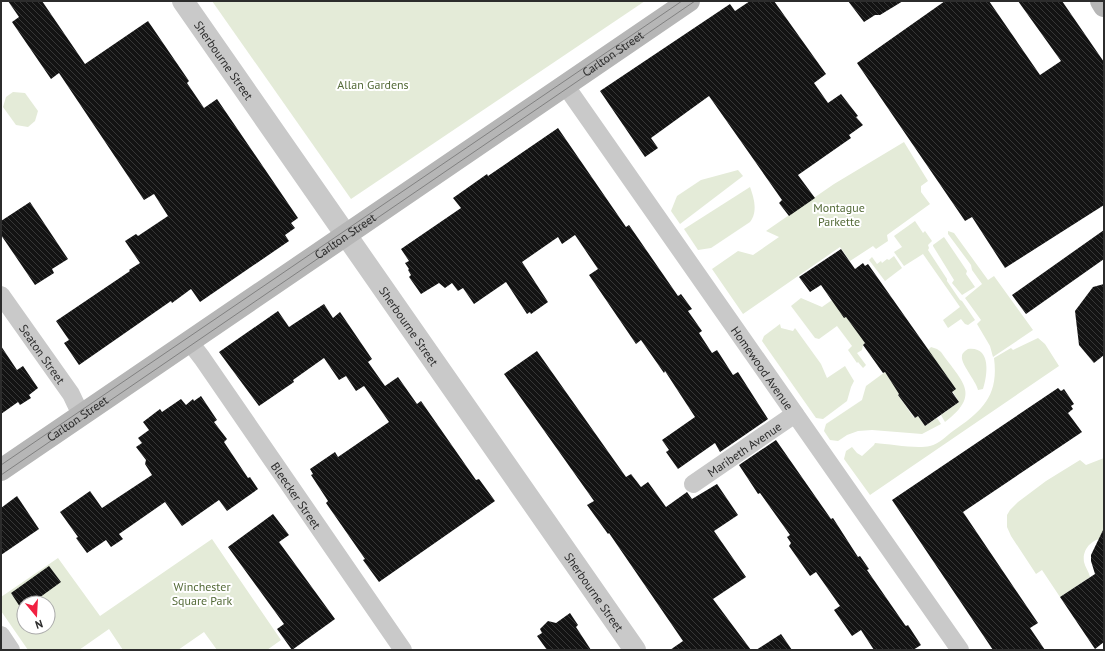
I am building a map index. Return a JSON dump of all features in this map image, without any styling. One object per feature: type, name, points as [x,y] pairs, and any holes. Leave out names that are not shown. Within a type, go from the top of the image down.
[{"type":"main road","name":"Carlton Street","points":[[1,470],[689,1]]},
{"type":"main road","points":[[1100,1],[1104,6]]},
{"type":"street","name":"Sherbourne Street","points":[[183,1],[636,650]]},
{"type":"street","name":"Homewood Avenue","points":[[565,85],[960,650]]},
{"type":"street","name":"Seaton Street","points":[[1,295],[71,394],[81,415]]},
{"type":"street","name":"Bleecker Street","points":[[189,341],[403,650]]},
{"type":"street","name":"Maribeth Avenue","points":[[694,484],[795,414]]},
{"type":"street","points":[[1,635],[11,650]]},
{"type":"green space","name":"Allan Gardens","points":[[212,1],[645,1],[351,199]]},
{"type":"green space","points":[[13,92],[25,93],[38,111],[35,121],[28,127],[16,125],[3,107],[6,97]]},
{"type":"green space","name":"Montague Parkette","points":[[904,142],[928,181],[921,186],[921,192],[930,204],[887,235],[888,241],[876,249],[873,246],[850,261],[840,247],[743,314],[712,269],[738,251],[753,255],[779,237],[766,231],[834,184]]},
{"type":"green space","points":[[738,170],[743,176],[680,224],[671,211],[677,196],[701,180]]},
{"type":"green space","points":[[750,187],[755,209],[750,222],[711,248],[698,250],[684,229]]},
{"type":"green space","points":[[915,221],[923,233],[925,231],[932,241],[928,245],[928,250],[947,281],[975,320],[968,325],[961,319],[948,328],[943,320],[960,307],[923,254],[904,266],[894,252],[902,247],[894,236]]},
{"type":"green space","points":[[948,231],[954,233],[988,280],[994,276],[1033,330],[993,357],[990,346],[977,324],[981,320],[965,298],[982,284],[972,270],[971,265],[948,234]]},
{"type":"green space","points":[[944,237],[967,271],[966,274],[975,287],[962,295],[952,283],[954,280],[933,246]]},
{"type":"green space","points":[[894,256],[902,268],[885,281],[869,260],[872,257],[877,264],[881,261],[882,263],[887,259],[889,260]]},
{"type":"green space","points":[[801,298],[822,307],[832,300],[847,316],[865,343],[862,350],[857,353],[866,365],[863,368],[858,362],[857,363],[848,350],[852,346],[837,326],[819,339],[815,338],[791,306]]},
{"type":"green space","points":[[780,324],[781,328],[793,331],[795,328],[821,364],[827,378],[845,366],[854,381],[847,401],[823,419],[816,418],[762,341],[764,336]]},
{"type":"green space","points":[[1038,338],[1045,344],[1059,366],[870,495],[844,459],[846,451],[852,447],[862,456],[875,443],[918,447],[936,444],[963,424],[980,409],[986,401],[991,393],[994,383],[994,358],[1011,348],[1013,350]]},
{"type":"green space","points":[[931,347],[941,352],[956,372],[965,388],[966,395],[963,403],[945,422],[941,415],[959,402],[928,350]]},
{"type":"green space","points":[[968,349],[975,349],[981,352],[984,356],[987,369],[983,389],[978,390],[963,363],[962,355]]},
{"type":"green space","points":[[885,372],[900,393],[898,395],[914,418],[918,416],[925,426],[937,418],[941,424],[922,434],[872,430],[858,431],[847,435],[838,441],[830,440],[824,431],[826,424],[862,400],[866,386]]},
{"type":"green space","points":[[1104,458],[1104,538],[1096,540],[1086,549],[1084,562],[1090,577],[1060,597],[1042,570],[1036,574],[1011,536],[1007,527],[1007,515],[1018,502],[1046,481],[1080,460],[1086,465]]},
{"type":"green space","name":"Winchester Square Park","points":[[212,539],[281,640],[267,650],[217,650],[204,632],[178,650],[123,650],[109,629],[79,650],[28,650],[18,635],[56,635],[56,595],[16,595],[16,633],[1,611],[1,597],[58,558],[100,616]]},
{"type":"building","points":[[8,1],[42,1],[85,64],[148,21],[189,81],[187,83],[204,108],[217,99],[298,218],[291,223],[295,228],[285,235],[289,241],[200,302],[191,289],[172,303],[171,301],[79,365],[64,343],[69,340],[56,321],[140,263],[125,241],[136,234],[138,236],[168,216],[154,194],[144,200],[59,73],[51,79],[12,22],[19,17]]},
{"type":"building","points":[[750,1],[774,1],[826,74],[814,83],[828,103],[841,94],[863,125],[849,135],[851,138],[798,175],[815,198],[789,216],[779,203],[782,200],[709,96],[651,138],[658,148],[645,157],[600,91],[730,4],[735,11]]},
{"type":"building","points":[[848,1],[903,1],[880,15],[875,15],[864,22]]},
{"type":"building","points":[[945,1],[989,1],[1040,75],[1061,61],[1018,1],[1062,1],[1104,62],[1104,205],[1005,268],[972,217],[965,221],[857,63]]},
{"type":"building","points":[[558,128],[626,227],[629,225],[678,296],[681,294],[692,309],[688,311],[702,331],[699,333],[712,353],[717,350],[733,375],[738,372],[768,419],[720,452],[715,443],[678,469],[666,452],[669,450],[662,440],[695,417],[665,371],[664,373],[641,340],[636,344],[589,275],[598,269],[575,235],[562,244],[558,237],[522,262],[548,302],[531,314],[530,312],[527,314],[506,282],[474,304],[463,288],[458,291],[452,283],[445,288],[439,283],[421,294],[409,277],[411,275],[405,263],[409,261],[401,249],[461,208],[453,198]]},
{"type":"building","points":[[30,202],[68,259],[52,269],[54,273],[35,285],[1,235],[1,221]]},
{"type":"building","points":[[1104,230],[1104,259],[1026,314],[1012,295]]},
{"type":"building","points":[[841,249],[855,269],[863,263],[865,266],[868,264],[956,389],[952,392],[959,402],[925,426],[918,416],[915,418],[898,395],[899,394],[885,372],[883,373],[863,345],[865,343],[846,317],[844,318],[821,285],[810,292],[799,277]]},
{"type":"building","points":[[1104,284],[1104,355],[1094,363],[1079,345],[1075,311],[1093,287]]},
{"type":"building","points":[[324,304],[333,318],[340,312],[372,359],[368,362],[385,386],[398,377],[417,404],[421,401],[476,480],[479,479],[495,501],[379,582],[326,503],[328,501],[311,475],[313,474],[310,469],[335,452],[338,457],[389,422],[364,386],[356,391],[346,376],[339,380],[324,358],[293,380],[294,382],[259,406],[219,352],[278,311],[289,327]]},
{"type":"building","points":[[1,346],[17,370],[23,366],[38,388],[29,395],[31,398],[20,405],[18,402],[1,414]]},
{"type":"building","points":[[537,351],[626,477],[631,474],[641,487],[648,482],[666,507],[687,492],[692,499],[717,484],[738,515],[714,531],[746,577],[713,599],[751,650],[670,650],[683,641],[609,533],[608,534],[587,505],[594,501],[504,374]]},
{"type":"building","points":[[1058,388],[1061,391],[1064,389],[1074,404],[1071,406],[1073,409],[1068,413],[1082,432],[963,512],[1038,623],[1030,628],[1045,650],[993,650],[892,500]]},
{"type":"building","points":[[201,396],[217,420],[214,422],[227,439],[224,442],[248,478],[250,477],[258,489],[227,511],[219,500],[182,526],[165,502],[119,534],[123,539],[111,547],[106,540],[87,553],[76,538],[78,537],[60,512],[90,491],[102,508],[152,475],[145,464],[146,460],[136,447],[142,443],[138,438],[149,430],[143,422],[160,409],[162,412],[181,399],[186,405],[193,399],[194,401]]},
{"type":"building","points":[[776,440],[831,519],[833,518],[858,557],[860,556],[869,569],[867,570],[905,625],[908,625],[921,645],[913,650],[874,650],[861,630],[852,636],[834,610],[840,606],[816,572],[810,576],[789,546],[791,543],[787,537],[790,535],[760,493],[758,494],[739,465]]},
{"type":"building","points":[[17,496],[39,529],[1,555],[1,508]]},
{"type":"building","points":[[273,514],[289,535],[279,542],[335,619],[292,650],[277,629],[284,624],[228,547]]},
{"type":"building","points":[[1104,528],[1104,642],[1095,649],[1060,597],[1095,574],[1091,561],[1091,555]]},
{"type":"building","points":[[49,566],[61,582],[43,595],[16,595],[16,601],[11,593]]},
{"type":"building","points":[[570,613],[578,625],[576,627],[591,650],[547,650],[537,636],[542,633],[540,629],[548,621],[556,623]]},
{"type":"building","points":[[781,634],[792,650],[756,650]]},
{"type":"tram line","points":[[1,465],[682,1]]},
{"type":"tram line","points":[[1,475],[695,1]]}]
